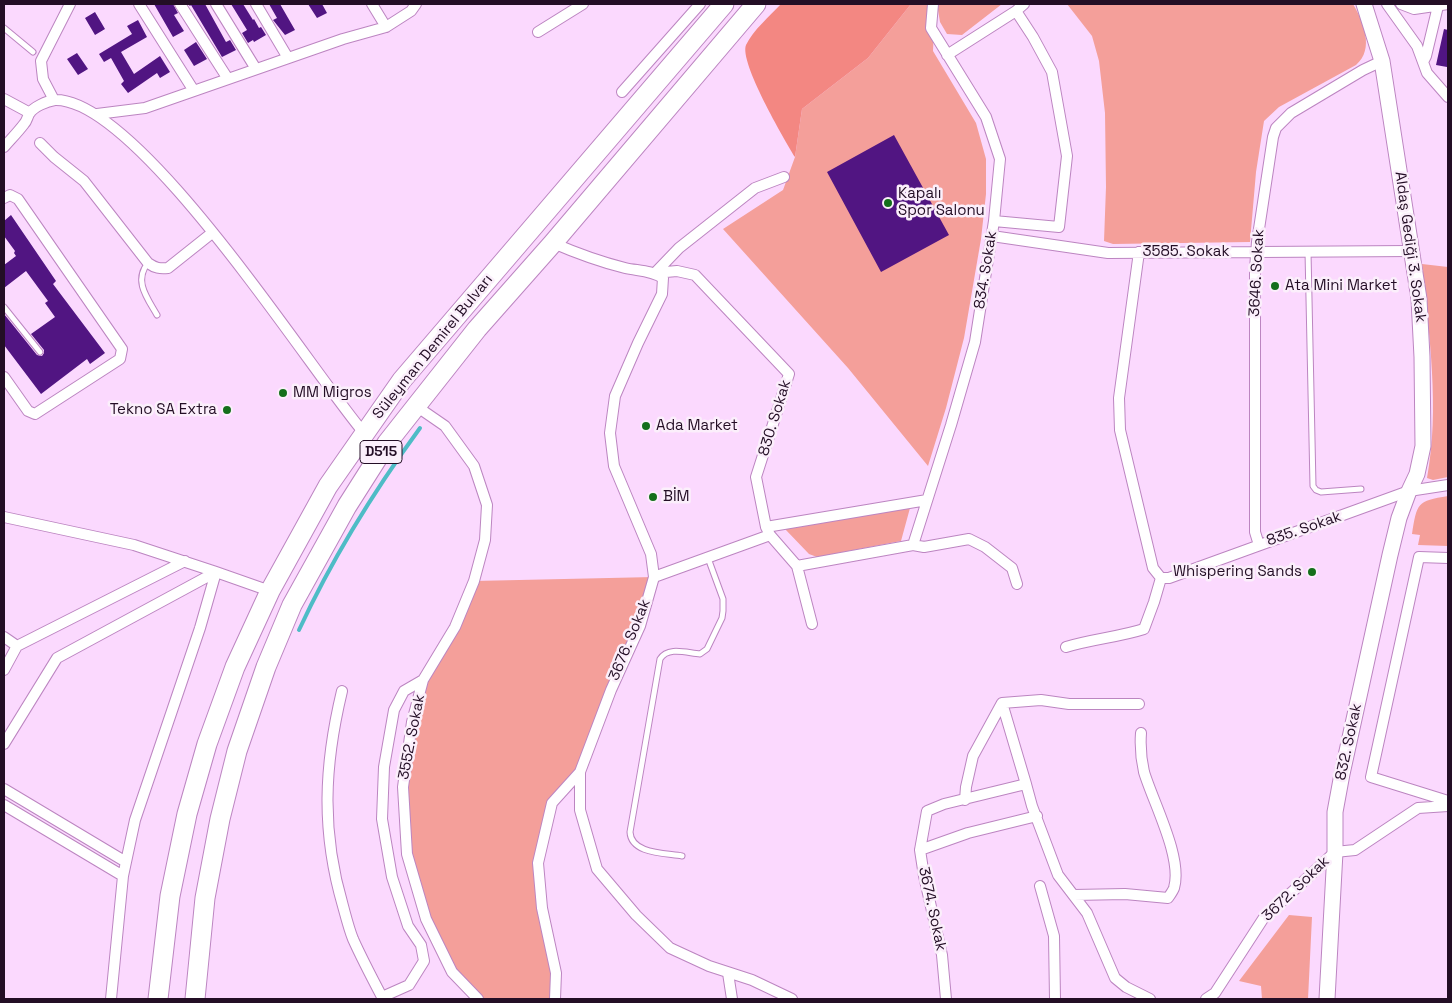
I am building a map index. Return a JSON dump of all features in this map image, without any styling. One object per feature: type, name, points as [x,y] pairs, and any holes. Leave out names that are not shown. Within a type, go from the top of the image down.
[{"type":"highway","name":"Süleyman Demirel Bulvarı","points":[[158,999],[170,896],[187,814],[207,744],[235,667],[270,592],[328,486],[402,380],[724,4]]},
{"type":"highway","name":"Süleyman Demirel Bulvarı","points":[[195,999],[205,898],[220,819],[238,751],[266,667],[292,606],[347,506],[387,443],[477,329],[553,243],[756,4]]},
{"type":"street","points":[[139,4],[194,91]]},
{"type":"street","points":[[180,4],[228,79]]},
{"type":"street","points":[[216,4],[256,69]]},
{"type":"street","points":[[256,4],[288,58]]},
{"type":"street","points":[[372,4],[386,27]]},
{"type":"street","points":[[97,114],[146,108],[343,39],[386,27],[411,11],[416,4]]},
{"type":"street","points":[[538,32],[583,4]]},
{"type":"street","points":[[622,92],[700,4]]},
{"type":"street","name":"834. Sokak","points":[[913,545],[975,342],[994,222],[1000,159],[986,117],[930,28],[933,4]]},
{"type":"street","points":[[947,55],[1024,4]]},
{"type":"street","name":"Aldaş Gediği 3. Sokak","points":[[1364,4],[1382,61],[1419,299],[1423,446],[1417,474],[1409,491]]},
{"type":"street","points":[[1387,4],[1417,46],[1427,73],[1448,97]]},
{"type":"street","points":[[1401,4],[1414,9],[1443,5],[1423,62]]},
{"type":"street","points":[[54,100],[43,79],[41,61],[67,7]]},
{"type":"street","points":[[994,222],[1059,227],[1067,156],[1052,72],[1016,11]]},
{"type":"street","name":"3646. Sokak","points":[[1259,545],[1255,532],[1256,252],[1276,128],[1291,113],[1363,70],[1382,61]]},
{"type":"street","points":[[4,99],[30,113]]},
{"type":"street","points":[[4,147],[26,122],[30,113],[39,105],[54,100],[67,102],[97,114],[145,157],[174,187],[249,278],[364,433]]},
{"type":"street","points":[[40,143],[84,181],[148,263],[159,269],[168,268],[212,233]]},
{"type":"street","points":[[553,243],[625,268],[656,273],[679,248],[755,188],[784,177]]},
{"type":"street","points":[[4,198],[10,195],[18,199],[122,349],[120,359],[35,414],[28,410],[4,377]]},
{"type":"street","name":"3585. Sokak","points":[[992,236],[1108,253],[1411,251]]},
{"type":"street","points":[[1066,647],[1081,642],[1121,636],[1144,629],[1161,578],[1154,568],[1120,430],[1119,398],[1139,252]]},
{"type":"street","name":"830. Sokak","points":[[656,273],[677,271],[695,275],[789,374],[756,477],[768,531],[796,566],[812,624]]},
{"type":"street","name":"3676. Sokak","points":[[656,273],[663,278],[662,294],[615,396],[610,433],[614,466],[651,554],[654,577],[640,626],[610,690],[580,772],[580,810],[597,869],[636,915],[670,948],[728,973],[752,980],[792,999]]},
{"type":"street","name":"3552. Sokak","points":[[416,406],[445,426],[474,466],[487,504],[485,540],[474,581],[455,627],[423,680],[412,722],[403,788],[407,854],[426,919],[452,972],[478,999]]},
{"type":"street","points":[[1417,474],[1422,484],[1435,487]]},
{"type":"street","name":"835. Sokak","points":[[1161,578],[1169,578],[1409,491],[1448,485]]},
{"type":"street","name":"832. Sokak","points":[[1327,999],[1335,852],[1335,812],[1390,555],[1399,518],[1409,491]]},
{"type":"street","points":[[654,577],[708,558],[768,531],[927,500]]},
{"type":"street","points":[[4,518],[134,545],[185,561],[270,592]]},
{"type":"street","points":[[796,566],[913,545],[924,547],[969,539],[985,547],[1012,568],[1017,584]]},
{"type":"street","points":[[1448,558],[1419,557],[1371,778],[1448,801]]},
{"type":"street","points":[[4,670],[17,646],[185,561]]},
{"type":"street","points":[[4,744],[57,658],[216,572]]},
{"type":"street","points":[[111,999],[123,876],[134,820],[200,628],[216,572]]},
{"type":"street","points":[[4,636],[17,646]]},
{"type":"street","points":[[342,691],[333,730],[329,766],[326,802],[329,838],[337,885],[352,937],[382,997],[409,985],[424,961],[421,945],[408,926],[392,877],[382,820],[384,767],[394,710],[404,691],[423,680]]},
{"type":"street","points":[[1002,702],[1041,700],[1069,704],[1139,704]]},
{"type":"street","points":[[1002,702],[1026,784],[1058,875],[1087,913],[1115,978],[1126,987],[1150,999]]},
{"type":"street","points":[[965,800],[966,786],[973,756],[1002,702]]},
{"type":"street","points":[[1074,895],[1125,894],[1168,898],[1174,887],[1175,862],[1144,772],[1140,752],[1141,733]]},
{"type":"street","points":[[555,999],[556,973],[542,908],[538,863],[552,803],[580,772]]},
{"type":"street","points":[[920,850],[927,811],[944,804],[1026,784]]},
{"type":"street","points":[[4,789],[126,862]]},
{"type":"street","points":[[562,792],[580,798]]},
{"type":"street","points":[[4,805],[123,876]]},
{"type":"street","points":[[1335,852],[1356,850],[1418,808],[1448,806]]},
{"type":"street","name":"3674. Sokak","points":[[946,999],[942,955],[920,850],[968,834],[1037,816]]},
{"type":"street","name":"3672. Sokak","points":[[1206,999],[1215,993],[1263,919],[1335,852]]},
{"type":"street","points":[[1040,886],[1054,936],[1055,999]]},
{"type":"street","points":[[728,973],[732,999]]},
{"type":"lane","points":[[4,28],[33,52]]},
{"type":"lane","points":[[1308,252],[1313,486],[1321,492],[1361,489]]},
{"type":"lane","points":[[148,263],[142,273],[141,285],[157,315]]},
{"type":"lane","points":[[4,307],[40,352]]},
{"type":"lane","points":[[682,856],[636,846],[631,840],[630,832],[660,659],[666,652],[700,654],[707,649],[724,612],[723,599],[708,558]]},
{"type":"shaded area","points":[[781,4],[911,4],[868,58],[802,109],[795,157],[764,101],[749,67],[746,54],[746,45],[753,34]]},
{"type":"shaded area","points":[[911,4],[935,4],[933,51],[976,123],[986,159],[986,194],[981,239],[964,338],[946,408],[928,466],[848,368],[723,229],[783,190],[795,157],[802,109],[868,58]]},
{"type":"shaded area","points":[[937,4],[1002,4],[962,35],[947,34],[940,22]]},
{"type":"shaded area","points":[[1067,4],[1353,4],[1363,27],[1366,43],[1365,51],[1356,65],[1279,107],[1264,121],[1256,172],[1250,242],[1113,244],[1104,241],[1106,187],[1105,113],[1099,61],[1092,36]]},
{"type":"shaded area","points":[[1422,264],[1448,267],[1448,477],[1433,480],[1427,478],[1431,452],[1433,398]]},
{"type":"shaded area","points":[[1448,496],[1448,546],[1418,545],[1420,535],[1412,534],[1415,516],[1420,505],[1430,500]]},
{"type":"shaded area","points":[[910,508],[901,541],[817,557],[809,554],[785,529]]},
{"type":"shaded area","points":[[654,577],[580,772],[552,803],[538,863],[555,999],[478,999],[452,972],[426,919],[407,854],[403,787],[423,680],[474,581]]},
{"type":"shaded area","points":[[1289,915],[1312,917],[1308,999],[1262,999],[1261,986],[1239,981]]},
{"type":"building","points":[[154,4],[173,4],[178,13],[174,15],[184,31],[173,37]]},
{"type":"building","points":[[188,4],[205,4],[226,42],[230,40],[236,50],[222,57],[191,5]]},
{"type":"building","points":[[231,4],[243,4],[253,20],[266,35],[254,42],[253,40],[248,43],[242,33],[247,30]]},
{"type":"building","points":[[269,4],[280,4],[295,30],[285,35],[273,20],[277,18]]},
{"type":"building","points":[[308,4],[322,4],[327,13],[317,18]]},
{"type":"building","points":[[95,12],[105,29],[95,35],[85,18]]},
{"type":"building","points":[[138,20],[147,37],[121,52],[134,74],[160,56],[170,72],[160,78],[157,73],[128,93],[121,84],[124,81],[111,58],[104,62],[99,54],[132,34],[127,26]]},
{"type":"building","points":[[1444,29],[1448,30],[1447,67],[1436,65]]},
{"type":"building","points":[[196,42],[207,59],[194,66],[184,50]]},
{"type":"building","points":[[77,53],[88,69],[78,75],[67,59]]},
{"type":"building","name":"Kapalı Spor Salonu","points":[[894,135],[949,235],[881,272],[827,172]]},
{"type":"building","points":[[11,215],[56,281],[53,284],[105,353],[90,364],[87,359],[41,394],[4,345],[4,314],[37,355],[42,356],[44,350],[31,334],[55,317],[45,303],[48,301],[26,271],[4,288],[4,265],[16,256],[15,251],[4,236],[4,221]]},
{"type":"waterway","points":[[299,630],[340,551],[386,476],[420,428]]},
{"type":"place","name":"Kapalı Spor Salonu","points":[[888,203]]},
{"type":"place","name":"Ata Mini Market","points":[[1275,286]]},
{"type":"place","name":"MM Migros","points":[[283,393]]},
{"type":"place","name":"Tekno SA Extra","points":[[227,410]]},
{"type":"place","name":"Ada Market","points":[[646,426]]},
{"type":"place","name":"BİM","points":[[653,497]]},
{"type":"place","name":"Whispering Sands","points":[[1312,572]]}]
